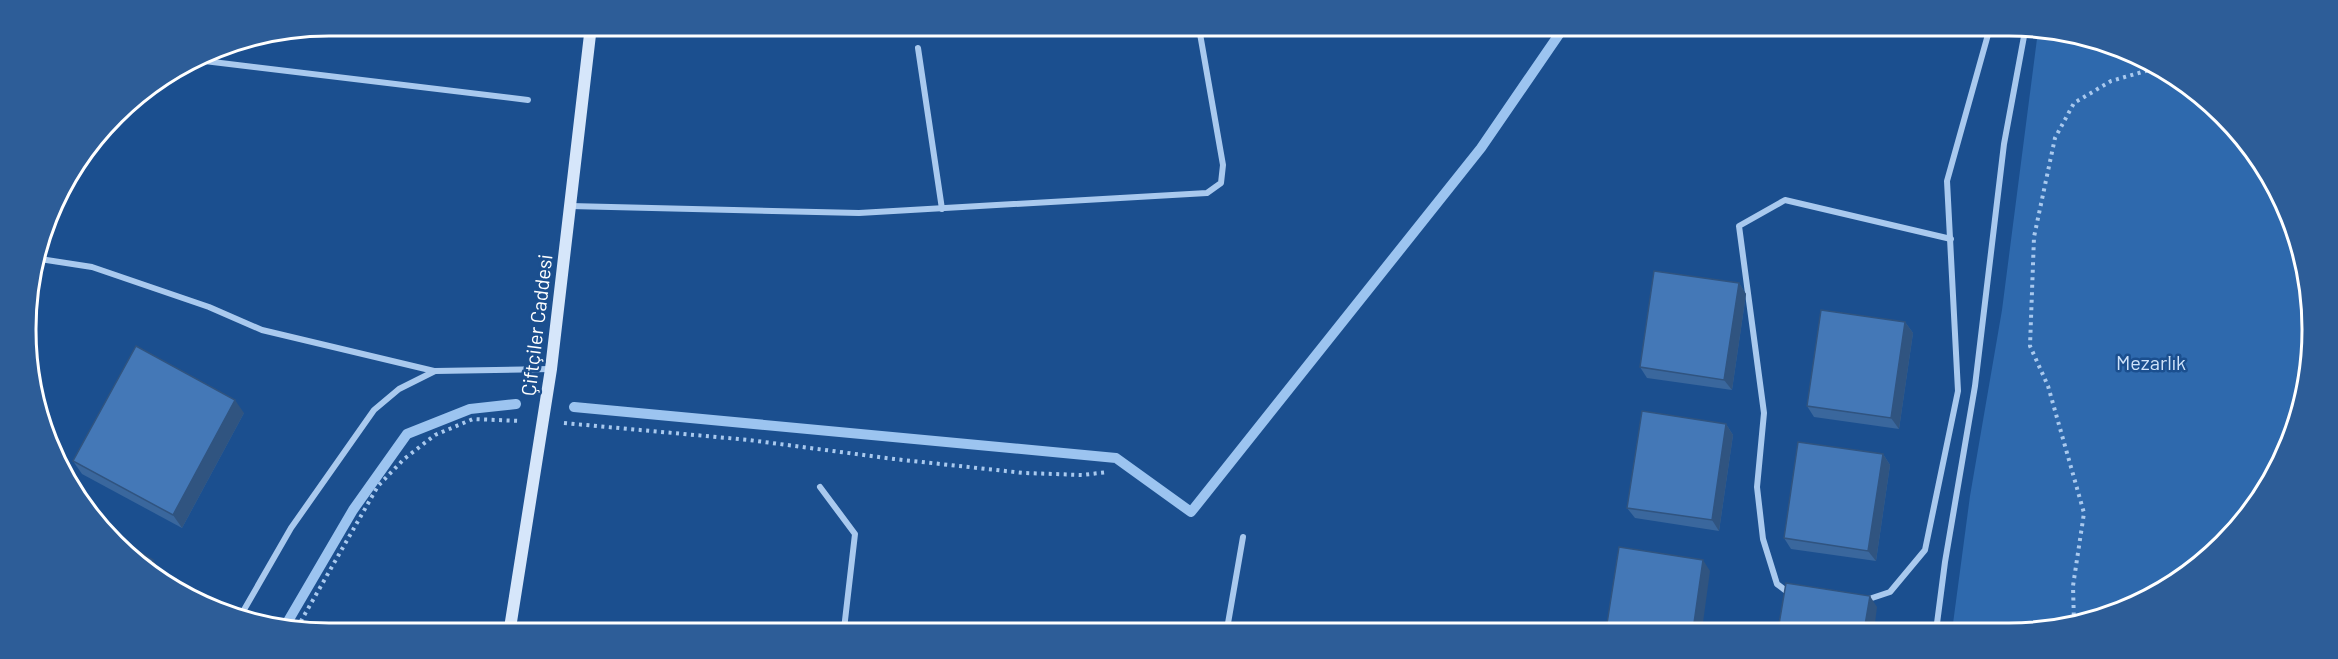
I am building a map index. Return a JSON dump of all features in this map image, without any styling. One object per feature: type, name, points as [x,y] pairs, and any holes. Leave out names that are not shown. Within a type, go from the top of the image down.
[{"type":"street","name":"Çiftçiler Caddesi","points":[[511,623],[551,369],[590,36]]},
{"type":"street","points":[[570,206],[859,213],[1207,193],[1221,183],[1223,165],[1199,36]]},
{"type":"street","points":[[1860,603],[1890,592],[1925,550],[1958,391],[1947,181],[1988,36]]},
{"type":"street","points":[[1937,623],[1975,386],[2004,144],[2024,37]]},
{"type":"street","points":[[918,48],[942,209]]},
{"type":"street","points":[[209,62],[528,100]]},
{"type":"street","points":[[1794,598],[1777,584],[1763,539],[1757,487],[1764,413],[1739,226],[1785,200],[1951,239]]},
{"type":"street","points":[[45,260],[104,271],[209,307],[262,330],[435,371],[551,369]]},
{"type":"street","points":[[244,610],[291,528],[374,410],[399,389],[435,371]]},
{"type":"street","points":[[820,487],[855,534],[845,623]]},
{"type":"street","points":[[1228,623],[1243,537]]},
{"type":"path","points":[[2073,615],[2073,586],[2084,513],[2048,386],[2030,346],[2034,237],[2055,138],[2074,103],[2111,81],[2147,71]]},
{"type":"path","points":[[301,621],[378,486],[404,459],[435,435],[473,419],[542,422],[750,440],[1024,473],[1082,475],[1108,472]]},
{"type":"green space","name":"Mezarlık","points":[[2037,38],[2066,42],[2121,58],[2172,85],[2216,122],[2253,166],[2280,217],[2292,254],[2301,310],[2299,368],[2292,405],[2280,442],[2253,493],[2216,537],[2172,574],[2121,601],[2084,613],[2028,622],[1953,623],[1970,496],[2002,310]]},
{"type":"building","points":[[1654,271],[1739,283],[1724,380],[1640,367]]},
{"type":"building","points":[[1821,310],[1905,322],[1891,418],[1807,406]]},
{"type":"building","points":[[136,346],[235,400],[173,515],[73,461]]},
{"type":"building","points":[[1642,411],[1726,424],[1712,520],[1627,508]]},
{"type":"building","points":[[1798,442],[1883,454],[1868,551],[1784,538]]},
{"type":"building","points":[[1619,547],[1703,560],[1694,623],[1607,623]]},
{"type":"building","points":[[136,550],[153,560],[152,562]]},
{"type":"building","points":[[1786,583],[1870,596],[1865,623],[1779,623]]},
{"type":"waterway","points":[[574,407],[1116,458],[1191,512],[1481,148],[1558,36]]},
{"type":"waterway","points":[[289,620],[353,510],[407,434],[470,409],[516,404]]}]
